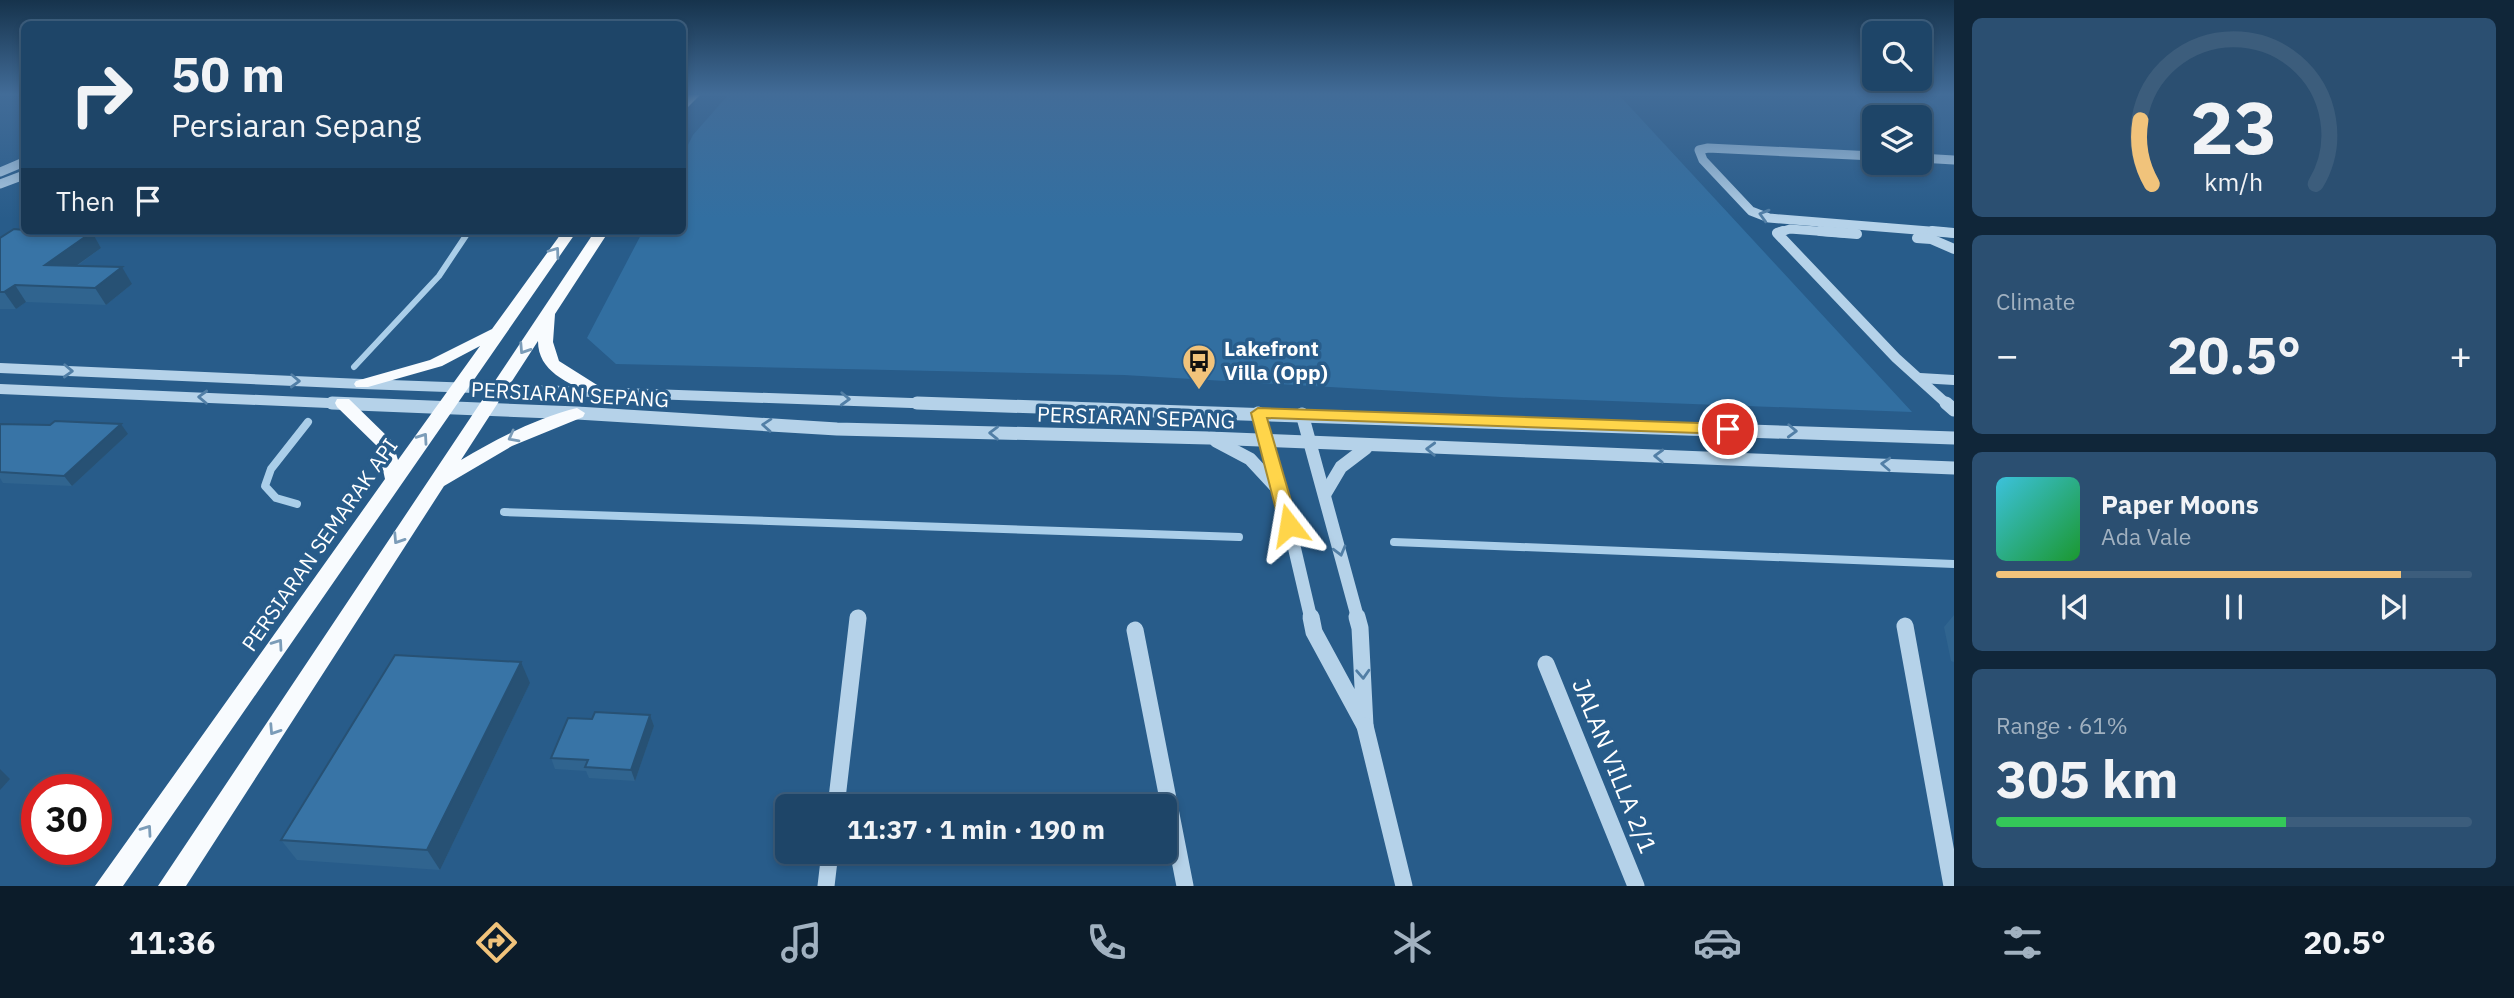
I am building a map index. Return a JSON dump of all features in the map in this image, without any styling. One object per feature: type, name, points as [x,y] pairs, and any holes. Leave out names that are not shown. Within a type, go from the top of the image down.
[{"type":"main road","name":"PERSIARAN SEMARAK API","points":[[108,886],[567,235]]},
{"type":"main road","points":[[171,886],[599,235]]},
{"type":"main road","points":[[548,312],[546,353],[557,368],[597,390]]},
{"type":"main road","points":[[362,384],[436,363],[498,331]]},
{"type":"main road","points":[[342,403],[386,445],[394,479]]},
{"type":"main road","points":[[434,485],[526,430],[577,413]]},
{"type":"street","points":[[1862,155],[1708,148],[1699,150],[1703,160],[1751,211],[1769,218],[1954,233]]},
{"type":"street","points":[[1932,159],[1954,160]]},
{"type":"street","points":[[0,161],[21,163]]},
{"type":"street","points":[[0,172],[21,163]]},
{"type":"street","points":[[0,184],[21,176]]},
{"type":"street","points":[[1954,248],[1931,239],[1790,229],[1777,233],[1896,358],[1954,410]]},
{"type":"street","name":"PERSIARAN SEPANG","points":[[0,368],[362,384],[499,386],[1954,438]]},
{"type":"street","points":[[1920,378],[1954,380]]},
{"type":"street","name":"PERSIARAN SEPANG","points":[[0,389],[577,413],[837,429],[1209,438],[1370,447],[1954,468]]},
{"type":"street","points":[[1258,413],[1283,499],[1314,632],[1365,726]]},
{"type":"street","points":[[1302,414],[1360,628],[1365,726],[1404,886]]},
{"type":"street","points":[[1209,438],[1253,460],[1269,475],[1283,499]]},
{"type":"street","points":[[1325,494],[1331,479],[1346,461],[1370,447]]},
{"type":"street","points":[[838,794],[858,618]]},
{"type":"street","points":[[1905,626],[1952,886]]},
{"type":"street","points":[[1135,630],[1185,886]]},
{"type":"street","name":"JALAN VILLA 2/1","points":[[1546,664],[1636,886]]},
{"type":"street","points":[[826,886],[829,864]]},
{"type":"shaded area","points":[[692,136],[1657,136],[1912,412],[1501,397],[1124,375],[616,364],[587,338],[641,235],[686,235],[686,149]]},
{"type":"building","points":[[14,229],[21,230],[21,235],[88,235],[45,265],[122,267],[95,288],[15,285],[0,292],[0,238]]},
{"type":"building","points":[[55,421],[121,424],[64,476],[0,472],[0,424],[50,425]]},
{"type":"building","points":[[395,655],[521,662],[427,850],[281,840]]},
{"type":"building","points":[[595,712],[650,715],[631,770],[585,767],[588,760],[551,758],[568,718],[592,719]]},
{"type":"waterway","points":[[354,367],[439,276],[466,235]]},
{"type":"waterway","points":[[297,504],[276,498],[265,486],[271,469],[308,422]]},
{"type":"waterway","points":[[504,512],[1239,537]]},
{"type":"waterway","points":[[1394,542],[1954,564]]},
{"type":"place","name":"Lakefront Villa (Opp)","points":[[1199,391]]},
{"type":"route","points":[[1289,525],[1258,413],[1728,429]]}]
